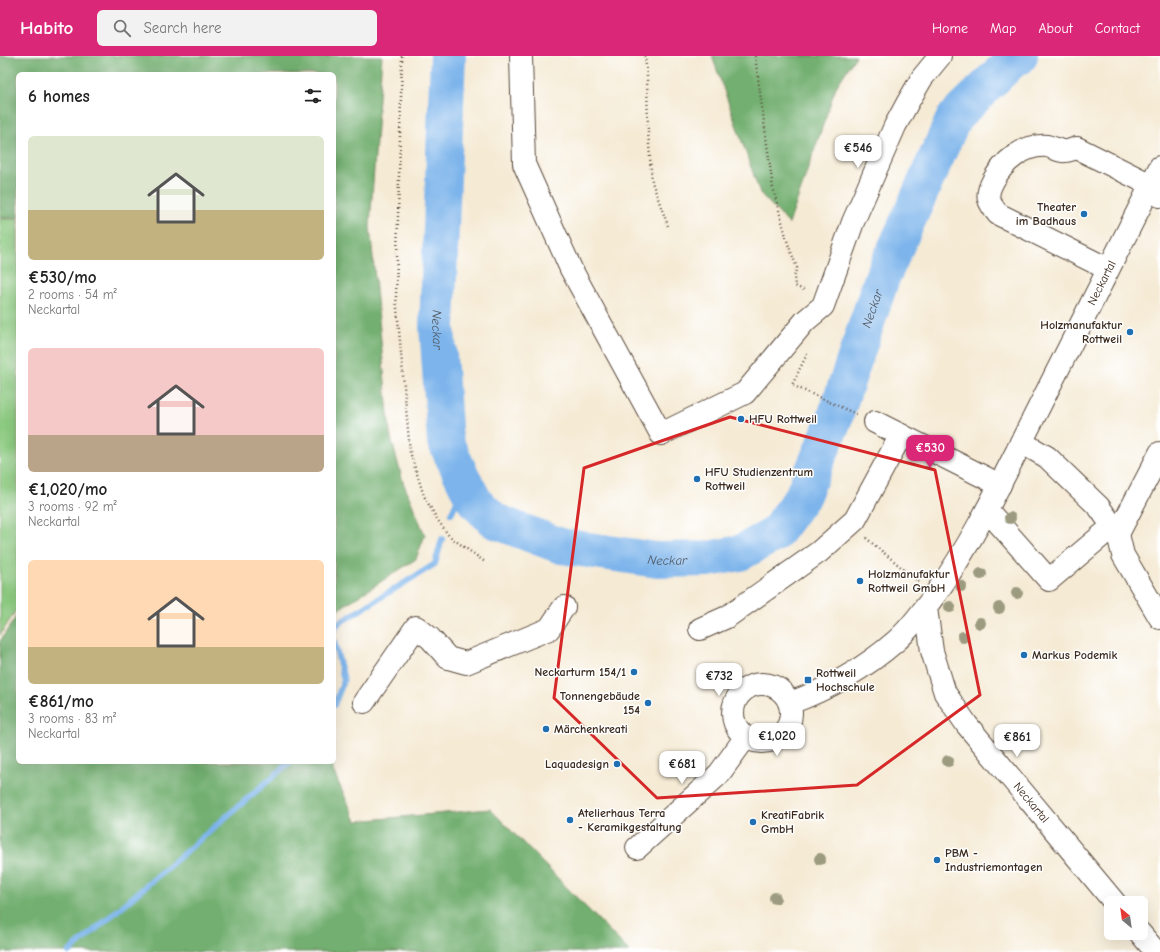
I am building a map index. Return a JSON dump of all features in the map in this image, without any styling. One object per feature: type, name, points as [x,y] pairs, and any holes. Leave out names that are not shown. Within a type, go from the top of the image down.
[{"type":"street","points":[[522,56],[524,164],[571,269],[661,434],[745,393],[805,321],[824,301],[853,222],[895,126],[922,78],[940,56]]},
{"type":"street","points":[[1108,269],[998,214],[991,205],[988,195],[998,171],[1007,161],[1019,153],[1033,148],[1048,146],[1064,152],[1077,148],[1157,183]]},
{"type":"street","name":"Neckartal","points":[[790,703],[814,695],[836,684],[860,669],[897,640],[930,602],[949,575],[987,510],[1108,269],[1157,183]]},
{"type":"street","points":[[875,422],[1000,485]]},
{"type":"street","points":[[700,629],[727,617],[819,552],[850,525],[855,520],[901,435]]},
{"type":"street","points":[[1021,442],[1047,457],[1099,507],[1115,530],[1123,555],[1160,618]]},
{"type":"street","points":[[987,510],[1049,580],[1115,530],[1160,453]]},
{"type":"street","name":"Neckartal","points":[[930,602],[932,651],[945,693],[967,725],[1110,896]]},
{"type":"street","points":[[364,702],[416,627],[430,638],[448,658],[466,663],[549,629],[564,607]]},
{"type":"street","points":[[759,684],[772,685],[780,689],[790,703],[792,712],[791,722],[787,730],[780,737],[772,741],[763,743],[754,742],[746,738],[738,731],[734,722],[732,712],[734,703],[739,694],[747,688],[759,684]]},
{"type":"street","points":[[636,848],[719,774],[746,738]]},
{"type":"street","points":[[1146,940],[1156,952]]},
{"type":"path","points":[[402,56],[396,297],[410,452],[424,496],[437,519],[449,536],[485,562]]},
{"type":"path","points":[[645,56],[647,74],[648,132],[652,182],[668,226]]},
{"type":"path","points":[[756,56],[772,188],[788,244],[797,268],[794,277],[795,286],[824,301]]},
{"type":"path","points":[[797,388],[875,422]]},
{"type":"path","points":[[850,525],[930,602]]},
{"type":"highlighted area","points":[[730,417],[935,470],[980,695],[857,785],[657,798],[554,698],[584,468]]},
{"type":"green space","points":[[0,56],[382,56],[370,226],[390,434],[403,482],[425,535],[416,559],[336,611],[336,72],[16,72],[16,218],[0,218]]},
{"type":"green space","points":[[712,56],[856,56],[836,87],[789,224],[760,193]]},
{"type":"green space","points":[[0,219],[16,219],[16,610],[0,635]]},
{"type":"green space","points":[[16,617],[16,764],[330,764],[356,821],[490,809],[630,952],[0,952],[0,641]]},
{"type":"waterway","name":"Neckar","points":[[448,56],[437,326],[445,441],[476,503],[495,521],[561,546],[657,560],[708,559],[740,553],[775,534],[802,497],[834,420],[882,278],[954,118],[1013,60],[1020,56]]},
{"type":"waterway","points":[[451,514],[465,483]]},
{"type":"waterway","points":[[336,625],[435,564],[442,539]]},
{"type":"waterway","points":[[336,649],[344,680],[336,700]]},
{"type":"waterway","points":[[69,952],[288,764]]},
{"type":"place","name":"Theater im Badhaus","points":[[1084,214]]},
{"type":"place","name":"Holzmanufaktur Rottweil","points":[[1130,332]]},
{"type":"place","name":"HFU Rottweil","points":[[741,419]]},
{"type":"place","name":"HFU Studienzentrum Rottweil","points":[[697,479]]},
{"type":"place","name":"Holzmanufaktur Rottweil GmbH","points":[[860,581]]},
{"type":"place","name":"Markus Podemik","points":[[1024,655]]},
{"type":"place","name":"Neckarturm 154/1","points":[[634,672]]},
{"type":"place","name":"Rottweil Hochschule","points":[[808,680]]},
{"type":"place","name":"Tonnengebäude 154","points":[[648,703]]},
{"type":"place","name":"Märchenkreati","points":[[546,729]]},
{"type":"place","name":"Laquadesign","points":[[617,764]]},
{"type":"place","name":"Atelierhaus Terra - Keramikgestaltung","points":[[570,820]]},
{"type":"place","name":"KreatiFabrik GmbH","points":[[753,822]]},
{"type":"place","name":"PBM - Industriemontagen","points":[[937,860]]}]
